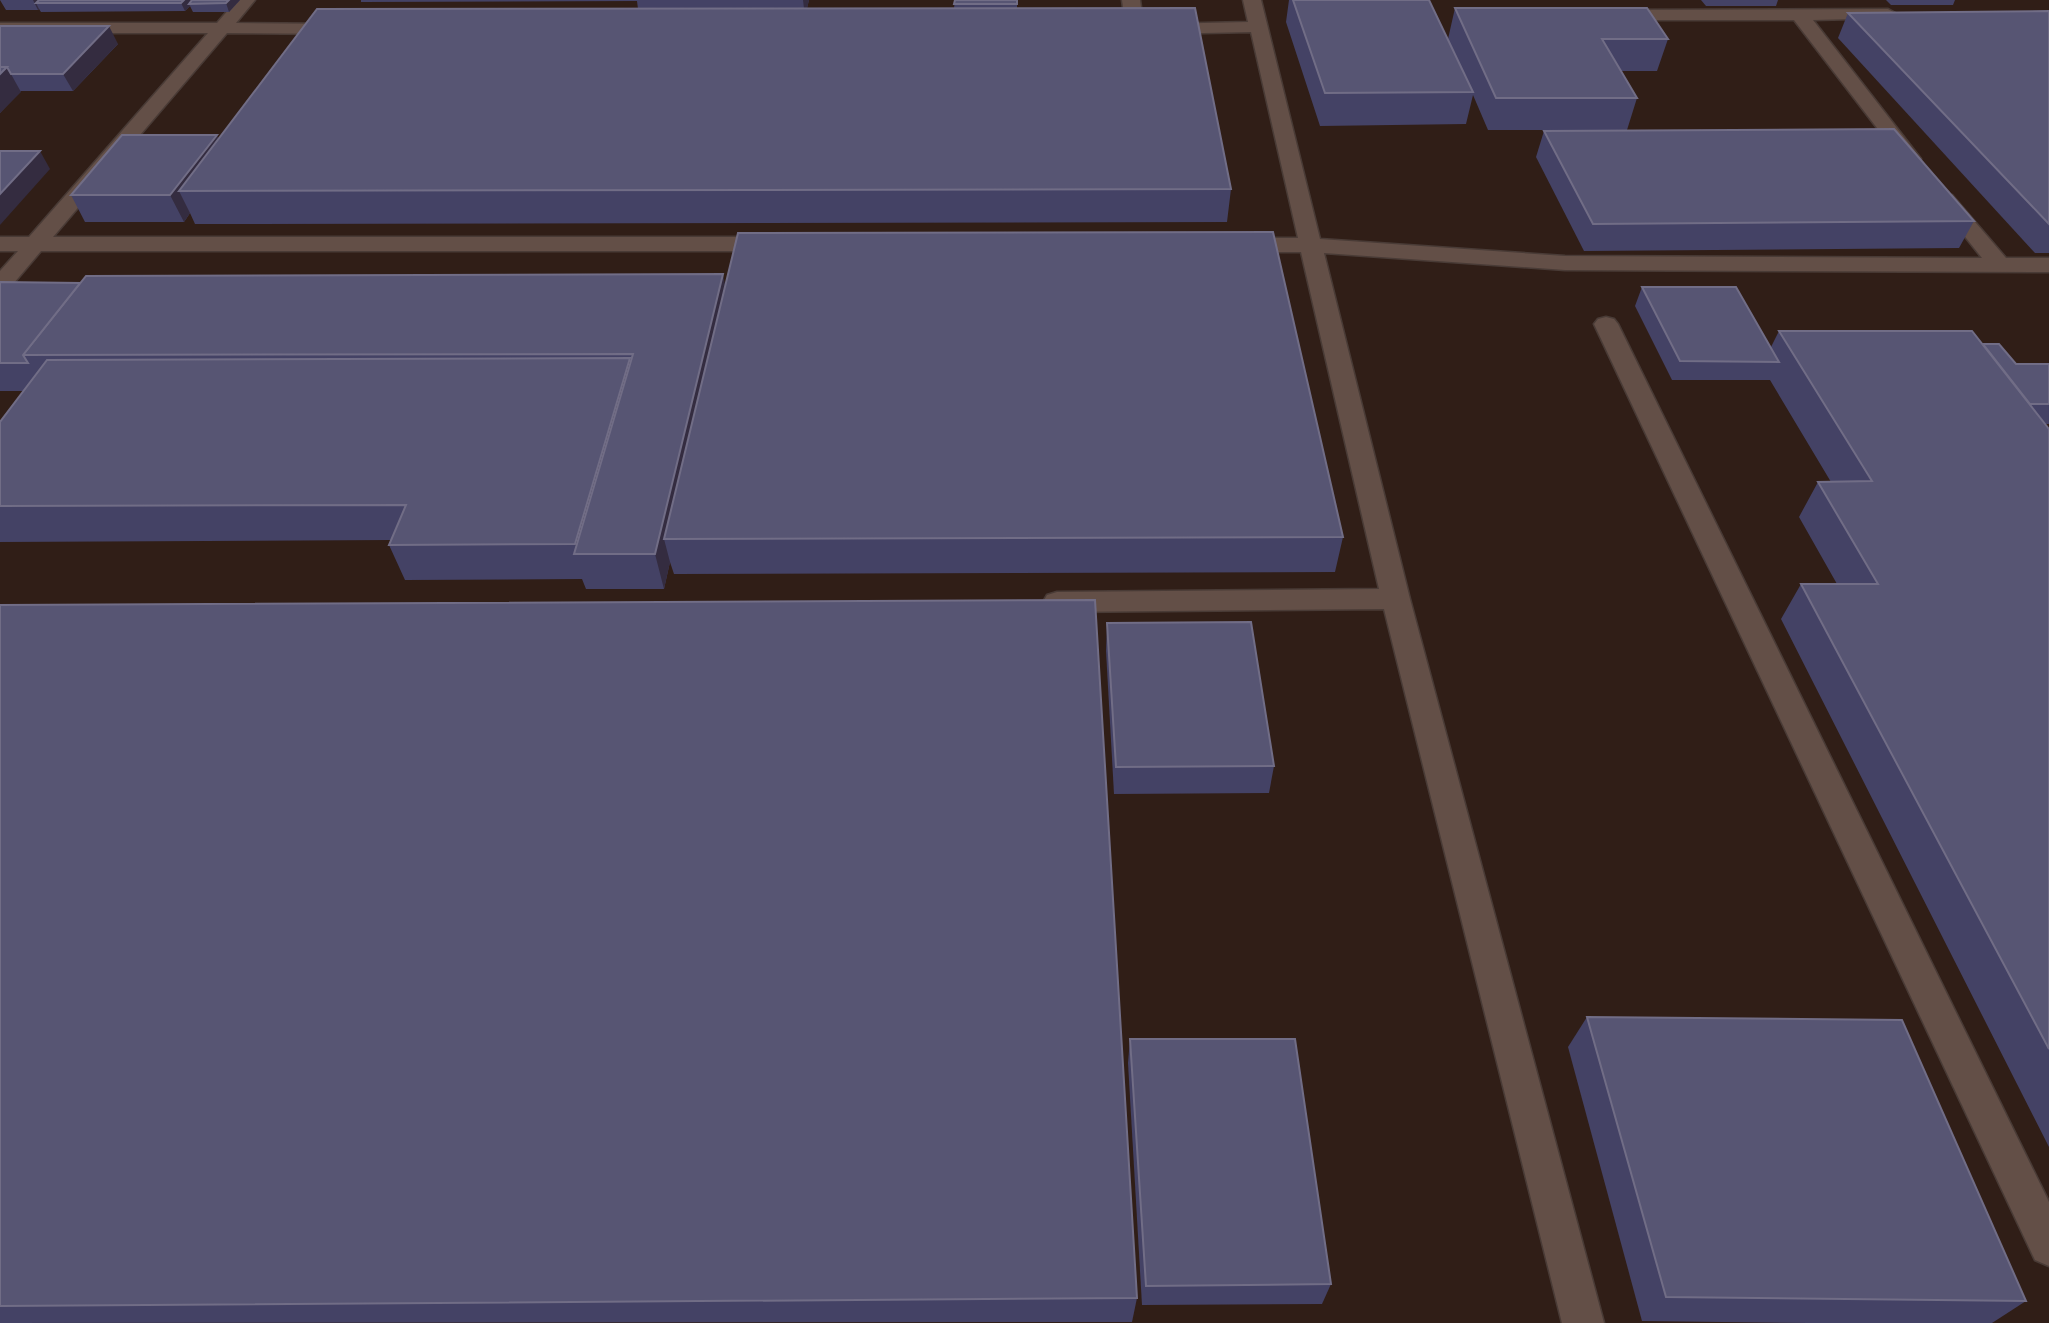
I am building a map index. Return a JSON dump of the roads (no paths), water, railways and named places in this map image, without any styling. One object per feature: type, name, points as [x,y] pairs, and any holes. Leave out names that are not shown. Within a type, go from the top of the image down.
[{"type":"lane","points":[[0,285],[246,0]]},
{"type":"lane","points":[[1131,0],[1128,29],[1254,13],[1396,599],[1583,1323]]},
{"type":"lane","points":[[1807,7],[1894,139],[1999,264]]},
{"type":"lane","points":[[1599,15],[1807,7],[1828,14],[1911,14]]},
{"type":"lane","points":[[0,28],[361,29]]},
{"type":"lane","points":[[1867,139],[1894,139]]},
{"type":"lane","points":[[0,244],[791,244]]},
{"type":"lane","points":[[1211,245],[1309,245],[1565,263],[2049,265]]},
{"type":"lane","points":[[1606,324],[2049,1247]]},
{"type":"lane","points":[[1033,602],[1396,599]]}]
